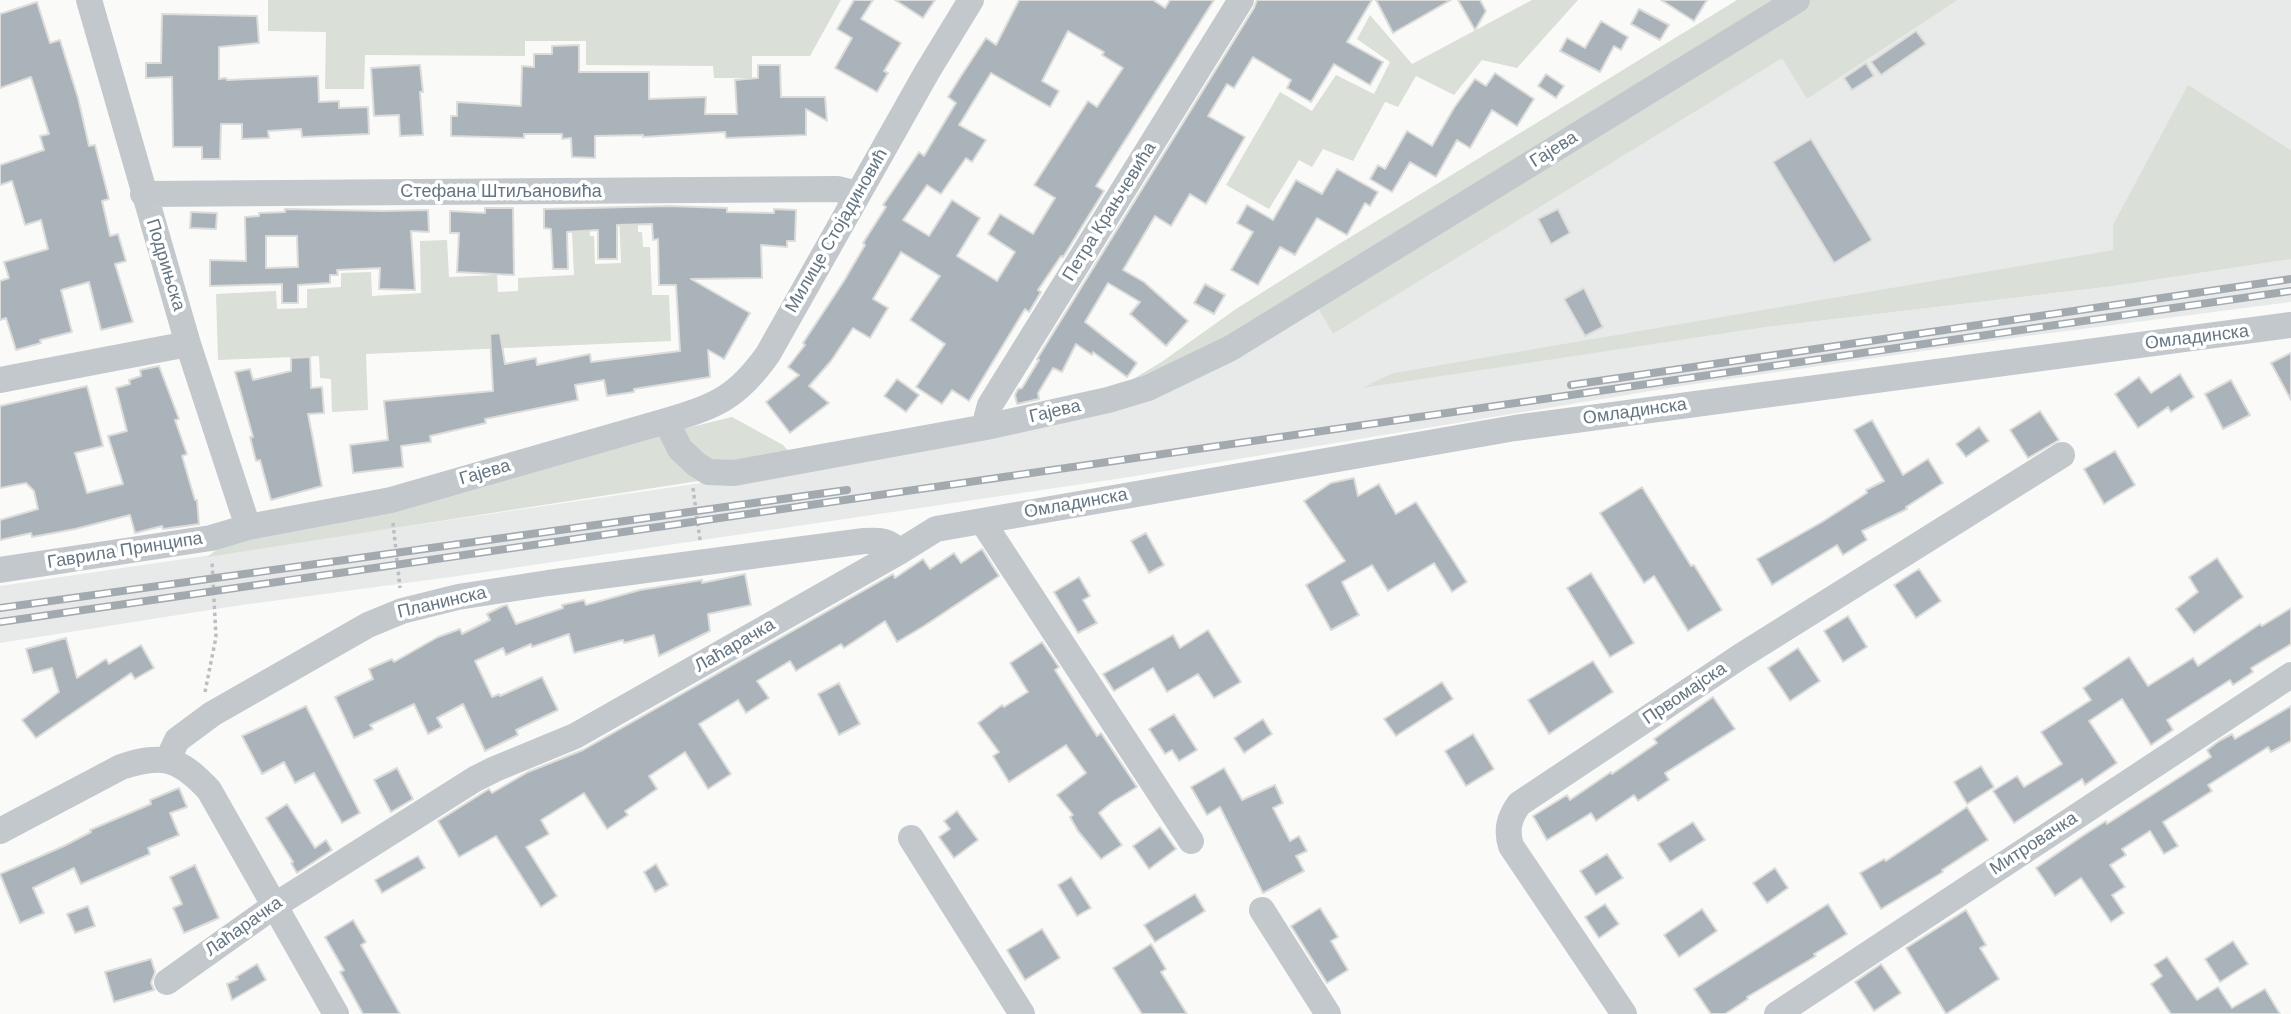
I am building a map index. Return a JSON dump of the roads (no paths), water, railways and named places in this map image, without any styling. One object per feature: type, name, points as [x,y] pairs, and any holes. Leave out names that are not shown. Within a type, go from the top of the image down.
[{"type":"street","name":"Подрињска","points":[[89,0],[188,344],[248,527]]},
{"type":"street","name":"Милице Стојадиновић","points":[[666,421],[707,409],[725,399],[753,375],[768,354],[971,0]]},
{"type":"street","name":"Петра Крањчевића","points":[[986,428],[990,405],[1241,0]]},
{"type":"street","name":"Гајева","points":[[248,527],[391,500],[666,421],[675,441],[690,458],[708,472],[734,473],[986,428],[1148,388],[1231,348],[1797,0]]},
{"type":"street","name":"Стефана Штиљановића","points":[[144,194],[837,189],[858,194]]},
{"type":"street","name":"Омладинска","points":[[982,521],[1515,428],[2291,325]]},
{"type":"street","points":[[0,380],[188,344]]},
{"type":"street","name":"Првомајска","points":[[1624,1014],[1511,846],[1508,827],[1519,804],[1741,656],[2062,455]]},
{"type":"street","points":[[982,521],[1191,841]]},
{"type":"street","name":"Лаћарачка","points":[[167,982],[274,906],[475,779],[575,736],[936,529],[982,521]]},
{"type":"street","name":"Гаврила Принципа","points":[[0,570],[211,538],[248,527]]},
{"type":"street","name":"Планинска","points":[[168,759],[177,740],[212,713],[368,625],[402,611],[471,595],[879,540],[892,545],[899,552]]},
{"type":"street","name":"Митровачка","points":[[1777,1014],[2291,675]]},
{"type":"street","points":[[0,831],[121,768],[141,761],[168,759],[182,765],[209,790],[336,1014]]},
{"type":"street","points":[[911,838],[1022,1014]]},
{"type":"street","points":[[1262,910],[1328,1014]]},
{"type":"railway","points":[[1571,385],[2291,279]]},
{"type":"railway","points":[[0,622],[2291,291]]},
{"type":"railway","points":[[0,608],[847,490]]}]
